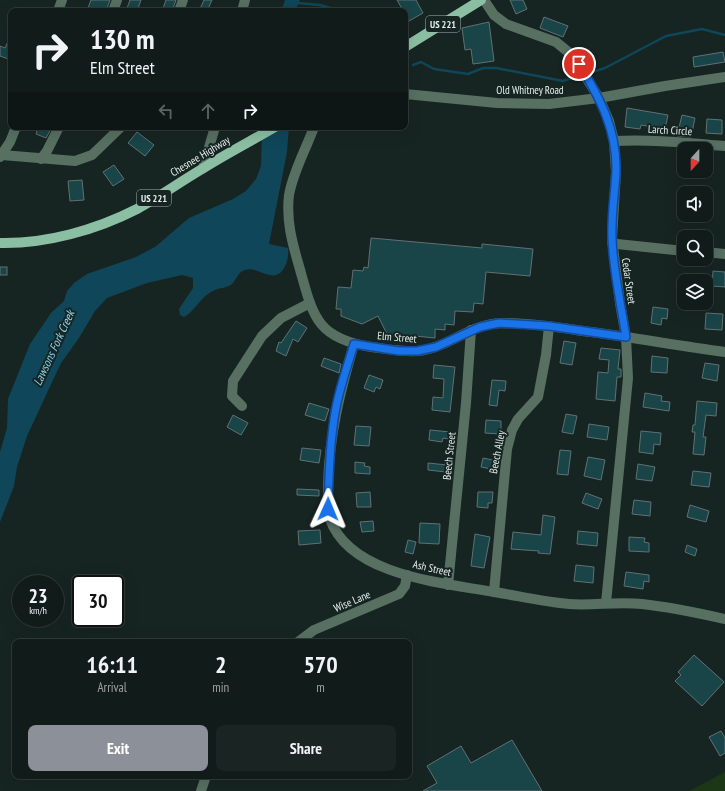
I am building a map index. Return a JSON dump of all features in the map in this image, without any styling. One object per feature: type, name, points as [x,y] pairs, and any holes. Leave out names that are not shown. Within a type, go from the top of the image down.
[{"type":"main road","name":"US 221","points":[[408,45],[482,0]]},
{"type":"main road","name":"Chesnee Highway","points":[[0,243],[44,239],[96,226],[138,208],[216,160],[270,130]]},
{"type":"street","name":"Cedar Street","points":[[482,0],[494,15],[506,24],[546,38],[564,48],[579,64],[599,98],[609,121],[614,141],[616,172],[612,242],[626,337],[628,378],[606,603]]},
{"type":"street","name":"Old Whitney Road","points":[[408,94],[523,104],[555,103],[599,98],[725,77]]},
{"type":"street","points":[[15,130],[10,142],[1,156],[67,161],[84,159],[98,150],[118,130]]},
{"type":"street","points":[[41,159],[47,151],[58,130]]},
{"type":"street","points":[[203,168],[214,130]]},
{"type":"street","name":"Elm Street","points":[[313,130],[292,181],[288,207],[290,233],[310,303],[316,317],[325,329],[339,339],[354,344],[399,351],[417,351],[436,347],[471,330],[499,323],[549,326],[725,352]]},
{"type":"street","name":"Larch Circle","points":[[614,141],[678,142],[725,146]]},
{"type":"street","points":[[612,242],[624,245],[677,250]]},
{"type":"street","points":[[713,253],[725,254]]},
{"type":"street","points":[[242,406],[232,396],[233,381],[253,348],[262,336],[282,318],[310,303]]},
{"type":"street","name":"Beech Alley","points":[[494,592],[507,449],[512,430],[518,419],[538,397],[546,355],[549,326]]},
{"type":"street","name":"Beech Street","points":[[448,585],[466,403],[471,330]]},
{"type":"street","name":"Ash Street","points":[[354,344],[338,400],[333,426],[329,475],[329,516],[335,531],[351,549],[380,565],[407,575],[448,585],[564,604],[640,604],[725,619]]},
{"type":"street","name":"Wise Lane","points":[[302,639],[314,630],[399,594],[405,586],[407,575]]},
{"type":"street","points":[[201,791],[205,779]]},
{"type":"green space","points":[[725,772],[725,791],[689,791]]},
{"type":"water","points":[[285,0],[300,0],[296,8],[282,8]]},
{"type":"water","name":"Lawsons Fork Creek","points":[[262,130],[289,130],[287,152],[269,244],[288,248],[288,258],[284,268],[276,275],[268,275],[250,269],[245,270],[239,274],[231,285],[214,290],[207,295],[184,317],[180,315],[179,309],[193,288],[193,278],[182,275],[147,283],[107,298],[95,311],[79,338],[61,363],[27,436],[17,467],[14,486],[0,522],[0,452],[7,428],[8,399],[30,344],[51,313],[64,301],[67,291],[74,283],[87,274],[136,257],[155,247],[189,218],[233,199],[246,191],[256,179],[261,166]]},
{"type":"building","points":[[91,0],[110,0],[107,8],[88,8]]},
{"type":"building","points":[[130,0],[141,0],[138,8],[127,8]]},
{"type":"building","points":[[166,0],[176,0],[173,8],[163,8]]},
{"type":"building","points":[[204,0],[212,0],[208,8],[200,8]]},
{"type":"building","points":[[397,0],[416,0],[423,13],[409,21],[408,8],[402,8]]},
{"type":"building","points":[[510,0],[523,0],[527,9],[516,14]]},
{"type":"building","points":[[544,17],[568,26],[563,37],[540,28]]},
{"type":"building","points":[[489,22],[494,61],[473,64],[471,49],[465,50],[462,28]]},
{"type":"building","points":[[8,42],[8,59],[0,56],[0,46],[5,48]]},
{"type":"building","points":[[723,52],[725,62],[694,67],[693,57]]},
{"type":"building","points":[[627,108],[668,115],[665,129],[641,125],[640,129],[625,127]]},
{"type":"building","points":[[682,115],[695,118],[691,137],[677,136]]},
{"type":"building","points":[[707,119],[722,120],[722,134],[706,133]]},
{"type":"building","points":[[37,130],[50,130],[46,138],[36,134]]},
{"type":"building","points":[[137,132],[154,145],[145,156],[128,143]]},
{"type":"building","points":[[114,165],[124,179],[113,186],[103,172]]},
{"type":"building","points":[[82,180],[84,200],[70,201],[68,181]]},
{"type":"building","points":[[371,238],[482,248],[482,244],[533,249],[530,276],[486,272],[483,304],[474,303],[473,312],[455,311],[454,325],[445,324],[445,330],[435,329],[435,338],[415,336],[415,339],[388,336],[378,316],[362,324],[341,316],[341,309],[336,309],[338,287],[351,288],[353,270],[363,271],[364,267],[368,268]]},
{"type":"building","points":[[0,267],[7,267],[7,275],[0,275]]},
{"type":"building","points":[[713,271],[725,272],[725,287],[713,286]]},
{"type":"building","points":[[653,307],[668,309],[667,319],[662,318],[661,325],[651,323]]},
{"type":"building","points":[[706,313],[723,314],[722,330],[705,329]]},
{"type":"building","points":[[296,321],[307,328],[298,342],[293,339],[286,356],[276,351],[279,342],[281,343]]},
{"type":"building","points":[[564,341],[576,343],[572,365],[560,363]]},
{"type":"building","points":[[601,348],[620,350],[618,369],[621,369],[621,377],[617,377],[615,401],[596,399],[598,372],[608,373],[609,360],[599,359]]},
{"type":"building","points":[[652,356],[668,358],[667,373],[651,372]]},
{"type":"building","points":[[324,358],[341,364],[339,373],[321,366]]},
{"type":"building","points":[[705,363],[719,365],[717,381],[702,378]]},
{"type":"building","points":[[434,365],[455,367],[450,412],[432,410],[433,397],[443,398],[444,379],[433,378]]},
{"type":"building","points":[[369,375],[383,380],[380,389],[376,387],[374,392],[364,388]]},
{"type":"building","points":[[492,380],[506,381],[505,391],[499,390],[497,406],[489,405]]},
{"type":"building","points":[[645,393],[662,396],[661,401],[670,402],[669,411],[643,407]]},
{"type":"building","points":[[697,401],[717,403],[716,416],[706,415],[703,437],[706,437],[704,455],[693,454],[695,432],[692,432],[693,425],[695,425]]},
{"type":"building","points":[[309,403],[329,409],[325,421],[305,415]]},
{"type":"building","points":[[566,414],[577,416],[573,434],[562,432]]},
{"type":"building","points":[[233,415],[248,423],[241,435],[227,427]]},
{"type":"building","points":[[486,420],[501,421],[501,434],[485,433]]},
{"type":"building","points":[[589,424],[609,427],[607,440],[587,437]]},
{"type":"building","points":[[356,426],[371,427],[369,446],[354,445]]},
{"type":"building","points":[[430,430],[450,432],[449,439],[443,438],[442,442],[429,440]]},
{"type":"building","points":[[641,431],[661,433],[660,445],[654,444],[653,454],[639,452]]},
{"type":"building","points":[[302,448],[321,450],[319,463],[300,460]]},
{"type":"building","points":[[560,450],[571,451],[568,475],[557,474]]},
{"type":"building","points":[[588,457],[605,460],[601,480],[584,476]]},
{"type":"building","points":[[483,458],[498,461],[496,470],[481,467]]},
{"type":"building","points":[[355,462],[365,463],[364,466],[370,467],[370,474],[355,473]]},
{"type":"building","points":[[428,463],[447,465],[446,472],[428,470]]},
{"type":"building","points":[[638,464],[655,467],[652,481],[636,479]]},
{"type":"building","points":[[693,471],[711,473],[709,487],[691,485]]},
{"type":"building","points":[[297,489],[319,490],[319,496],[297,495]]},
{"type":"building","points":[[370,492],[371,507],[357,507],[356,493]]},
{"type":"building","points":[[478,492],[493,492],[492,503],[488,503],[488,508],[477,507]]},
{"type":"building","points":[[586,493],[602,499],[598,509],[582,503]]},
{"type":"building","points":[[634,500],[651,502],[650,516],[632,514]]},
{"type":"building","points":[[690,505],[709,511],[706,522],[687,517]]},
{"type":"building","points":[[543,515],[555,517],[550,554],[538,553],[539,551],[511,549],[513,532],[541,535]]},
{"type":"building","points":[[373,521],[374,531],[362,532],[360,522]]},
{"type":"building","points":[[420,523],[440,524],[439,544],[419,543]]},
{"type":"building","points":[[320,530],[321,543],[299,545],[298,531]]},
{"type":"building","points":[[578,531],[598,533],[597,546],[577,544]]},
{"type":"building","points":[[475,534],[490,537],[484,568],[471,566]]},
{"type":"building","points":[[629,537],[645,538],[644,542],[649,543],[649,552],[629,551]]},
{"type":"building","points":[[408,540],[416,542],[413,554],[405,552]]},
{"type":"building","points":[[687,545],[697,549],[695,556],[685,552]]},
{"type":"building","points":[[576,565],[594,567],[593,583],[574,581]]},
{"type":"building","points":[[626,572],[649,575],[649,582],[644,581],[643,589],[624,586]]},
{"type":"building","points":[[694,655],[724,682],[702,706],[675,681],[681,675],[678,672]]},
{"type":"building","points":[[721,731],[725,738],[725,753],[720,756],[709,737]]},
{"type":"building","points":[[512,740],[542,791],[423,791],[437,783],[427,766],[461,746],[471,763]]},
{"type":"waterway","points":[[297,3],[320,5],[330,8]]},
{"type":"waterway","points":[[592,72],[605,68],[666,36],[702,29],[725,35]]},
{"type":"waterway","points":[[413,65],[421,62],[434,69],[468,74],[483,68],[496,68],[563,81],[578,76]]},
{"type":"route","points":[[328,509],[330,451],[333,426],[338,400],[354,344],[399,351],[428,350],[471,330],[490,324],[499,323],[549,326],[626,337],[612,239],[616,172],[614,141],[606,111],[579,64]]}]
